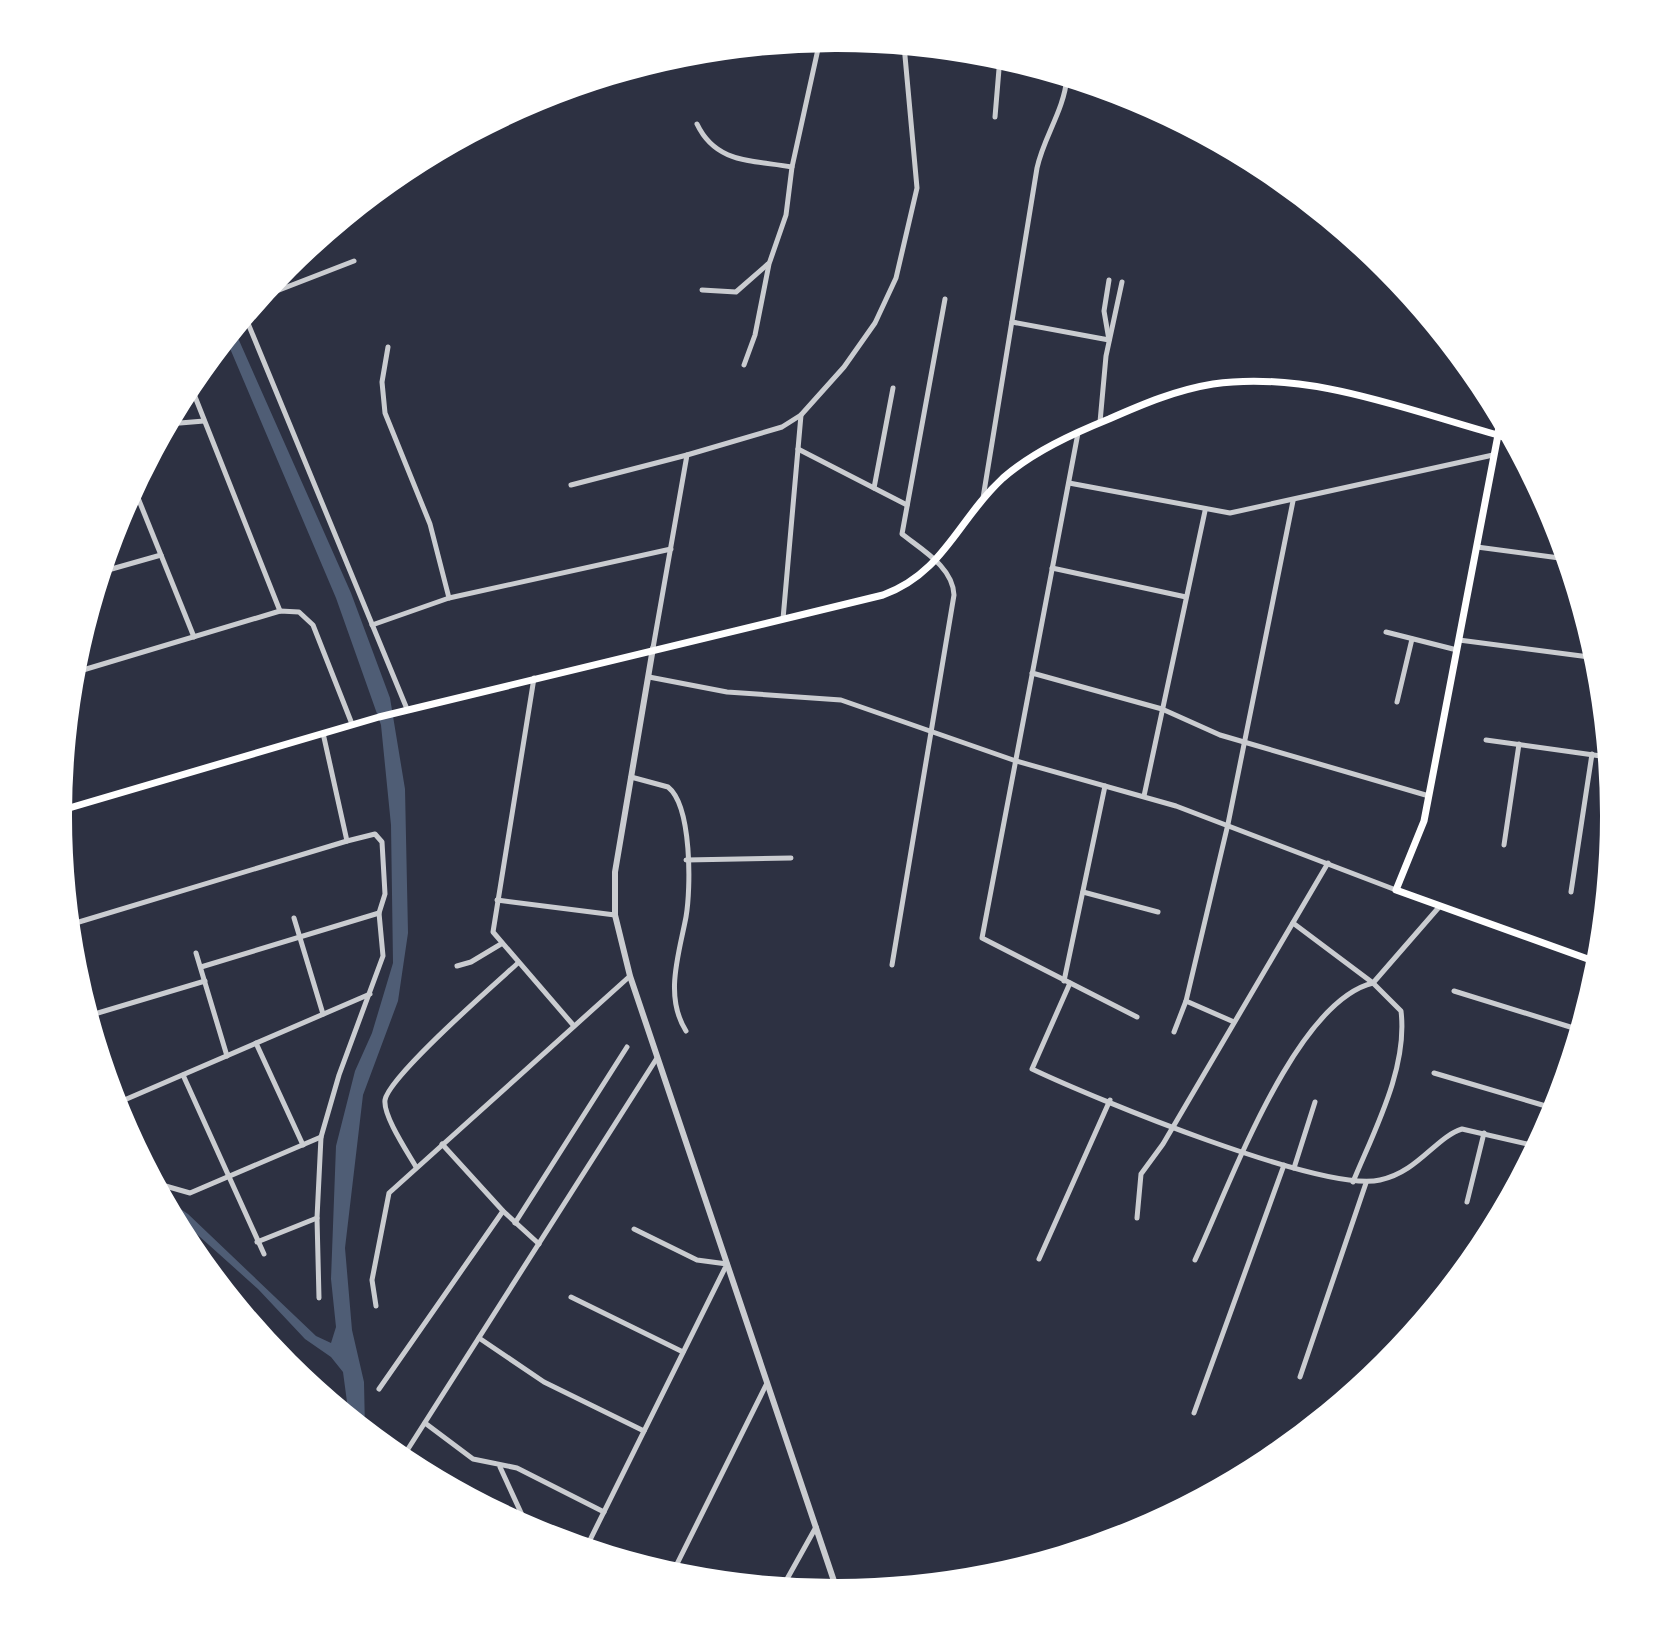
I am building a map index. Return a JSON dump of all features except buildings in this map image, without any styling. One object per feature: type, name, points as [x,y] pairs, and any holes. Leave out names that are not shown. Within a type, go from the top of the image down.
[{"type":"main road","points":[[72,807],[407,709],[898,590],[919,578],[936,562],[983,499],[1020,465],[1100,422],[1193,388],[1239,381],[1274,381],[1333,390],[1497,435]]},
{"type":"main road","points":[[1498,436],[1429,796],[1418,839],[1396,890],[1586,958]]},
{"type":"street","points":[[744,365],[755,335],[769,264],[786,215],[792,167],[817,53]]},
{"type":"street","points":[[571,485],[782,427],[801,415],[844,367],[869,333],[888,298],[905,251],[913,215],[917,168],[905,56]]},
{"type":"street","points":[[995,117],[999,70]]},
{"type":"street","points":[[983,499],[1041,150],[1059,115],[1065,88]]},
{"type":"street","points":[[697,124],[709,145],[721,154],[792,167]]},
{"type":"street","points":[[285,288],[354,261]]},
{"type":"street","points":[[702,290],[736,292],[769,264]]},
{"type":"street","points":[[1109,280],[1104,311],[1109,340]]},
{"type":"street","points":[[1100,422],[1109,340],[1122,282]]},
{"type":"street","points":[[892,965],[954,595],[948,574],[902,534],[945,299]]},
{"type":"street","points":[[1012,322],[1109,340]]},
{"type":"street","points":[[250,327],[407,709]]},
{"type":"street","points":[[388,347],[382,382],[385,413],[430,524],[449,598]]},
{"type":"street","points":[[874,488],[893,388]]},
{"type":"street","points":[[196,399],[280,611]]},
{"type":"street","points":[[783,619],[801,415]]},
{"type":"street","points":[[182,423],[204,421]]},
{"type":"street","points":[[1078,433],[982,938],[1137,1017]]},
{"type":"street","points":[[798,449],[907,505]]},
{"type":"street","points":[[687,455],[616,860],[615,915],[630,976],[834,1579]]},
{"type":"street","points":[[1069,483],[1205,511],[1239,512],[1494,455]]},
{"type":"street","points":[[1174,1032],[1186,1001],[1228,824],[1293,501]]},
{"type":"street","points":[[140,503],[194,637]]},
{"type":"street","points":[[1144,796],[1205,511]]},
{"type":"street","points":[[1477,547],[1554,557]]},
{"type":"street","points":[[372,625],[449,598],[671,549]]},
{"type":"street","points":[[114,568],[161,555]]},
{"type":"street","points":[[1052,568],[1186,597]]},
{"type":"street","points":[[87,669],[280,611],[299,612],[313,625],[352,724]]},
{"type":"street","points":[[1386,632],[1457,650]]},
{"type":"street","points":[[1397,702],[1412,639]]},
{"type":"street","points":[[1459,640],[1582,656]]},
{"type":"street","points":[[1032,673],[1162,709],[1202,728],[1244,742],[1429,796]]},
{"type":"street","points":[[535,677],[493,932],[574,1026]]},
{"type":"street","points":[[649,677],[727,692],[841,700],[1016,761],[1144,796],[1228,824],[1396,890]]},
{"type":"street","points":[[323,733],[347,841]]},
{"type":"street","points":[[1486,740],[1597,755]]},
{"type":"street","points":[[1504,845],[1519,744]]},
{"type":"street","points":[[1571,892],[1592,754]]},
{"type":"street","points":[[631,777],[657,782],[675,794],[685,825],[686,912],[675,977],[678,1013],[686,1031]]},
{"type":"street","points":[[1105,786],[1067,982],[1032,1069],[1245,1153],[1353,1182],[1366,1183],[1410,1168],[1456,1131],[1484,1133],[1525,1143]]},
{"type":"street","points":[[80,922],[370,834],[380,837],[385,894],[379,913],[383,956],[339,1075],[321,1137],[317,1218],[319,1298]]},
{"type":"street","points":[[686,860],[791,858]]},
{"type":"street","points":[[1137,1218],[1141,1174],[1328,863]]},
{"type":"street","points":[[1083,892],[1158,912]]},
{"type":"street","points":[[497,900],[615,915]]},
{"type":"street","points":[[1195,1260],[1278,1080],[1301,1045],[1338,1001],[1373,983],[1440,906]]},
{"type":"street","points":[[201,967],[379,913]]},
{"type":"street","points":[[294,918],[323,1014]]},
{"type":"street","points":[[1293,922],[1396,1003],[1402,1027],[1388,1094],[1353,1182]]},
{"type":"street","points":[[457,966],[476,960],[501,944]]},
{"type":"street","points":[[196,953],[227,1056]]},
{"type":"street","points":[[416,1167],[387,1109],[388,1094],[437,1037],[518,963]]},
{"type":"street","points":[[376,1306],[372,1286],[389,1193],[630,976]]},
{"type":"street","points":[[99,1013],[205,981]]},
{"type":"street","points":[[1454,991],[1569,1027]]},
{"type":"street","points":[[127,1099],[371,993]]},
{"type":"street","points":[[1186,1001],[1234,1022]]},
{"type":"street","points":[[256,1043],[303,1145]]},
{"type":"street","points":[[515,1223],[627,1047]]},
{"type":"street","points":[[409,1448],[658,1058]]},
{"type":"street","points":[[1434,1073],[1542,1105]]},
{"type":"street","points":[[183,1075],[264,1254]]},
{"type":"street","points":[[1039,1259],[1110,1100]]},
{"type":"street","points":[[1294,1168],[1315,1102]]},
{"type":"street","points":[[1467,1202],[1484,1133]]},
{"type":"street","points":[[170,1187],[190,1193],[321,1137]]},
{"type":"street","points":[[442,1144],[503,1211],[539,1244]]},
{"type":"street","points":[[1194,1413],[1284,1165]]},
{"type":"street","points":[[1300,1377],[1366,1183]]},
{"type":"street","points":[[379,1389],[503,1211]]},
{"type":"street","points":[[257,1242],[317,1218]]},
{"type":"street","points":[[634,1229],[697,1260],[727,1264]]},
{"type":"street","points":[[591,1538],[727,1264]]},
{"type":"street","points":[[571,1297],[683,1352]]},
{"type":"street","points":[[479,1338],[544,1382],[644,1431]]},
{"type":"street","points":[[678,1562],[766,1385]]},
{"type":"street","points":[[425,1423],[473,1459],[517,1468],[604,1512]]},
{"type":"street","points":[[499,1466],[519,1510]]},
{"type":"street","points":[[788,1577],[817,1526]]},
{"type":"water","points":[[239,340],[351,593],[390,698],[405,789],[408,933],[398,1001],[363,1095],[345,1248],[352,1330],[364,1382],[365,1416],[347,1401],[343,1372],[331,1357],[305,1339],[258,1289],[198,1235],[183,1211],[316,1336],[331,1343],[336,1327],[331,1279],[336,1146],[355,1071],[372,1033],[393,963],[391,825],[381,725],[336,598],[231,350]]}]
